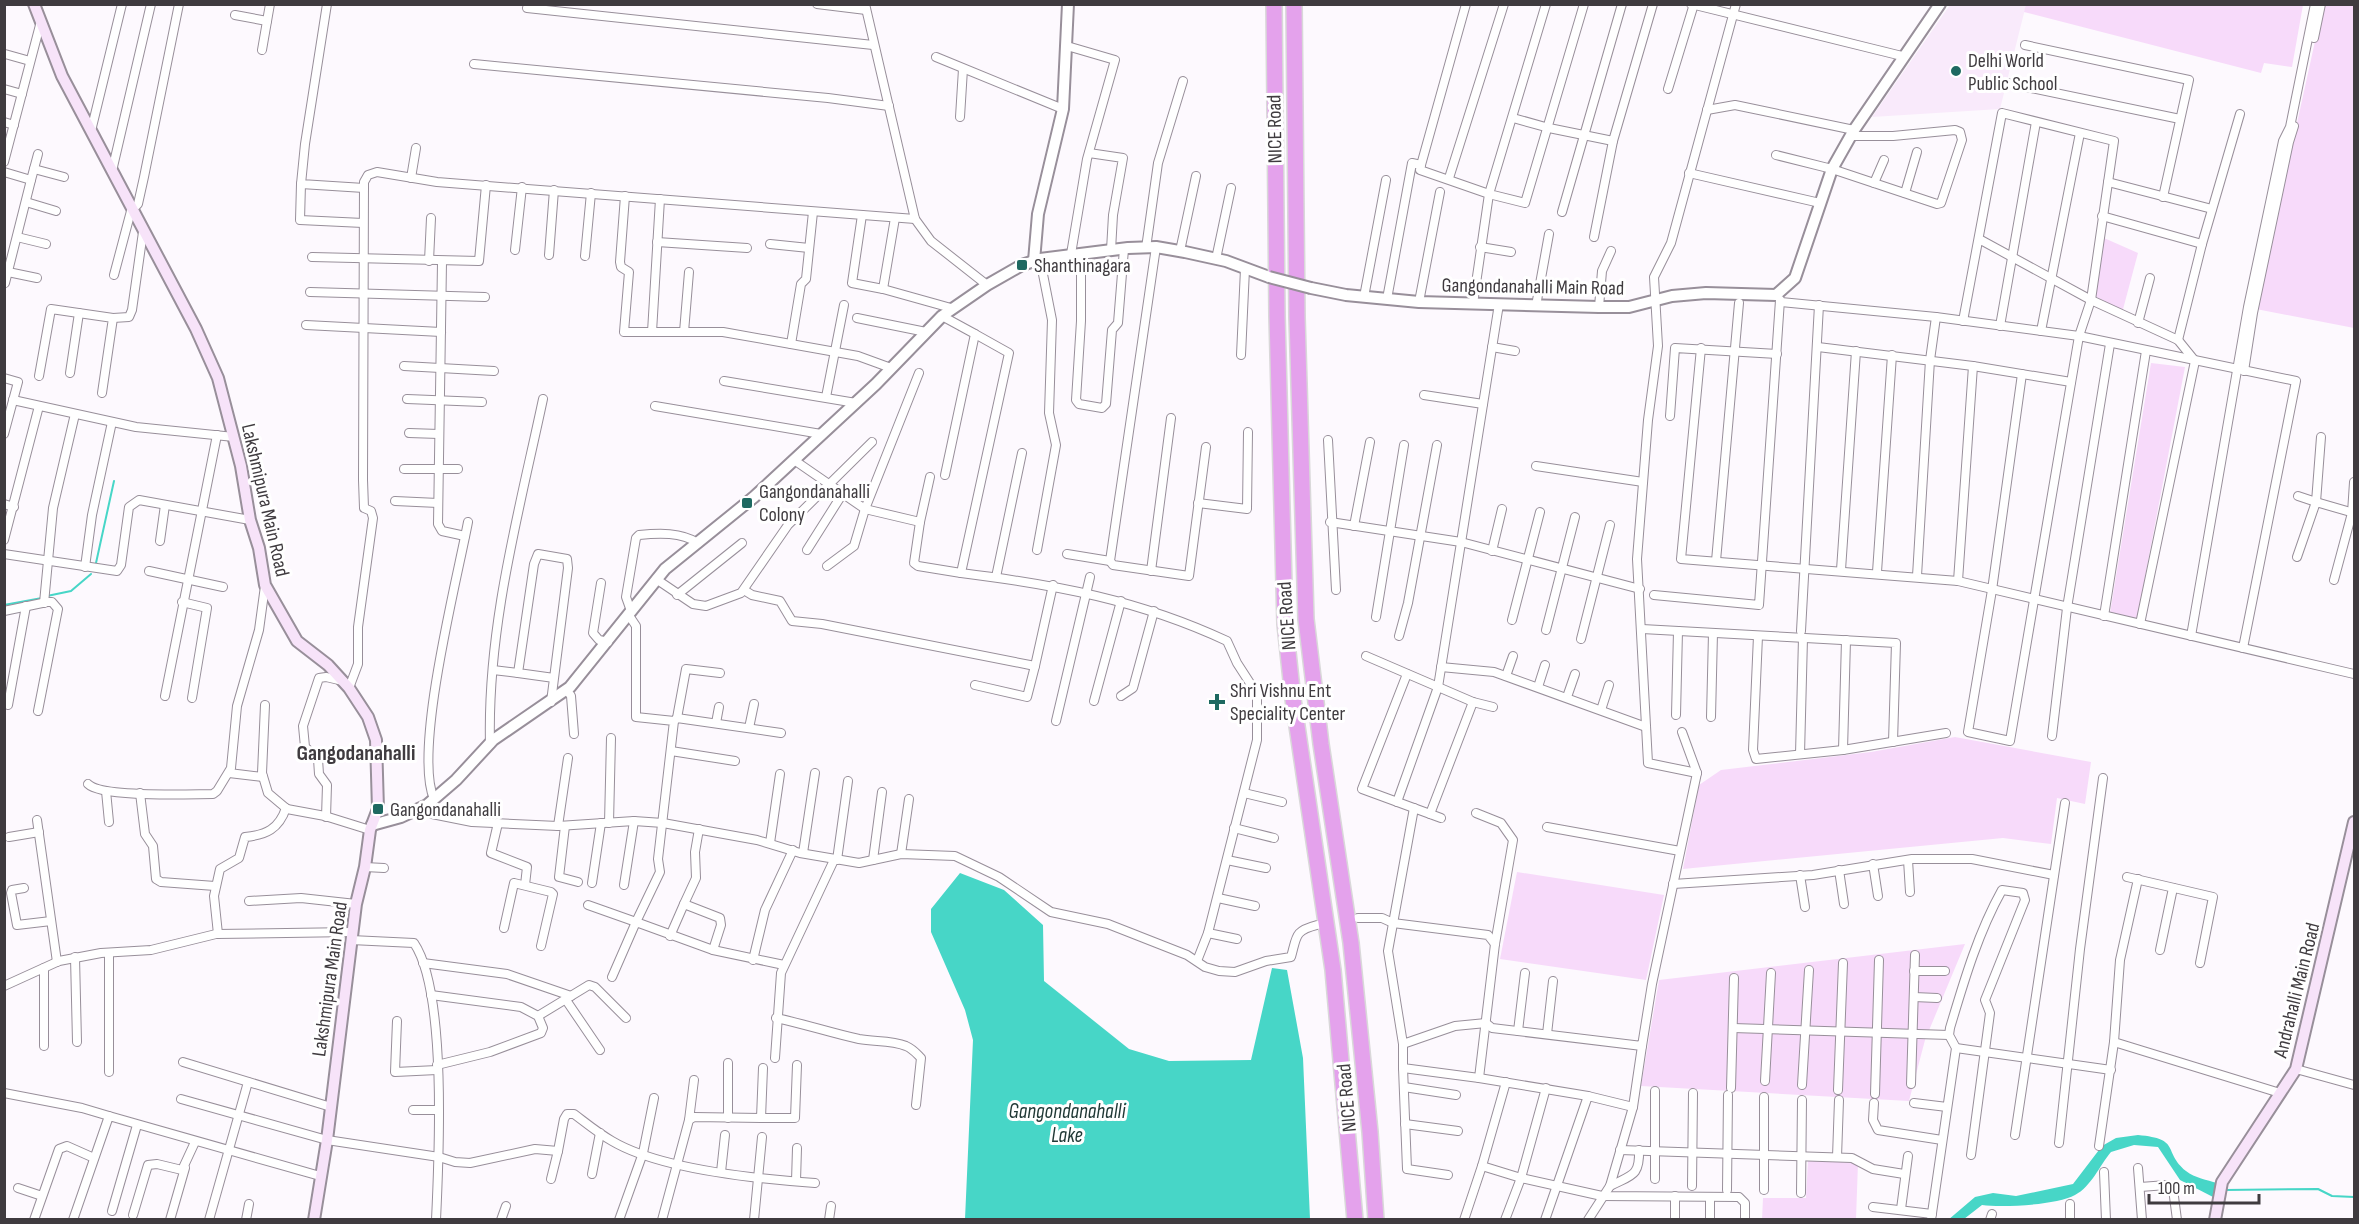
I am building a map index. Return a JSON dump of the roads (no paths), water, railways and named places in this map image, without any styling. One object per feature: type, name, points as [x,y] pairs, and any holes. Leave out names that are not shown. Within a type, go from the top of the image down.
[{"type":"highway","name":"NICE Road","points":[[1274,4],[1277,316],[1286,624],[1293,699],[1333,970],[1355,1220]]},
{"type":"highway","name":"NICE Road","points":[[1294,4],[1297,317],[1306,619],[1321,744],[1352,944],[1376,1220]]},
{"type":"main road","name":"Lakshmipura Main Road","points":[[34,4],[40,25],[91,133],[206,349],[218,378],[234,437],[249,520],[259,548],[265,585],[297,640],[346,685],[368,717],[376,740],[378,809],[371,828],[356,904],[327,1140],[314,1220]]},
{"type":"main road","name":"Andrahalli Main Road","points":[[2215,1220],[2222,1182],[2296,1069],[2355,822]]},
{"type":"street","points":[[91,133],[122,4]]},
{"type":"street","points":[[112,171],[151,4]]},
{"type":"street","points":[[114,276],[132,211],[138,204],[179,4]]},
{"type":"street","points":[[262,50],[270,4]]},
{"type":"street","points":[[327,4],[304,144],[300,220],[363,223]]},
{"type":"street","points":[[817,4],[866,7],[915,219],[931,241],[987,285]]},
{"type":"street","points":[[1037,550],[1056,446],[1049,413],[1052,320],[1037,260],[1038,214],[1063,110],[1068,4]]},
{"type":"street","points":[[1466,4],[1420,170],[1449,178],[1489,194],[1525,203],[1584,4]]},
{"type":"street","points":[[1449,178],[1504,4]]},
{"type":"street","points":[[1473,304],[1489,194],[1546,4]]},
{"type":"street","points":[[1562,212],[1582,135],[1622,4]]},
{"type":"street","points":[[1594,237],[1613,141],[1653,4]]},
{"type":"street","points":[[1696,773],[1648,763],[1637,560],[1658,345],[1654,277],[1671,243],[1736,4]]},
{"type":"street","points":[[1654,595],[1759,605],[1764,565],[1779,298],[1795,278],[1832,169],[1852,133],[1902,56],[1940,4]]},
{"type":"street","points":[[2191,636],[2278,163],[2283,141],[2290,127],[2315,4]]},
{"type":"street","points":[[2241,370],[2321,4]]},
{"type":"street","points":[[1668,89],[1693,5],[1902,56]]},
{"type":"street","points":[[526,8],[873,45]]},
{"type":"street","points":[[235,15],[267,21]]},
{"type":"street","points":[[4,162],[40,25]]},
{"type":"street","points":[[2025,45],[2189,80],[2163,197]]},
{"type":"street","points":[[1067,46],[1115,60],[1089,153],[1076,253],[1082,321],[1076,400],[1079,404],[1102,408],[1106,404],[1112,330],[1118,323],[1124,249]]},
{"type":"street","points":[[5,54],[30,61]]},
{"type":"street","points":[[936,57],[1063,110]]},
{"type":"street","points":[[474,64],[828,98],[889,106]]},
{"type":"street","points":[[960,117],[963,69]]},
{"type":"street","points":[[1110,561],[1151,248],[1158,163],[1183,81]]},
{"type":"street","points":[[2007,82],[2180,119]]},
{"type":"street","points":[[4,88],[22,94]]},
{"type":"street","points":[[1707,110],[1735,105],[1852,133],[1893,136],[1955,130],[1960,132],[1962,140],[1941,203],[1937,204],[1832,169],[1776,155]]},
{"type":"street","points":[[1963,321],[2002,113],[2114,141],[2091,300],[2079,336],[2036,600],[2010,741],[1968,732],[1992,590],[2022,374]]},
{"type":"street","points":[[2178,340],[2202,244],[2240,114]]},
{"type":"street","points":[[1513,118],[1613,141]]},
{"type":"street","points":[[4,122],[14,125]]},
{"type":"street","points":[[2000,326],[2036,122]]},
{"type":"street","points":[[2041,331],[2080,133]]},
{"type":"street","points":[[411,178],[416,147]]},
{"type":"street","points":[[1905,193],[1917,152]]},
{"type":"street","points":[[1089,153],[1123,159],[1113,215],[1111,250]]},
{"type":"street","points":[[5,283],[38,154]]},
{"type":"street","points":[[1874,183],[1884,160]]},
{"type":"street","points":[[1387,299],[1412,163],[1421,165]]},
{"type":"street","points":[[34,169],[64,177]]},
{"type":"street","points":[[4,172],[31,180]]},
{"type":"street","points":[[326,817],[327,785],[319,774],[318,759],[305,747],[303,726],[319,678],[326,676],[346,685],[358,664],[358,627],[373,518],[371,511],[363,508],[362,258],[364,188],[368,175],[377,172],[411,178],[486,185],[915,219]]},
{"type":"street","points":[[1689,173],[1820,203]]},
{"type":"street","points":[[1180,251],[1196,176]]},
{"type":"street","points":[[1364,297],[1386,180]]},
{"type":"street","points":[[2108,182],[2212,209]]},
{"type":"street","points":[[302,184],[364,188]]},
{"type":"street","points":[[312,257],[442,262],[479,261],[486,185]]},
{"type":"street","points":[[515,250],[522,187]]},
{"type":"street","points":[[1216,259],[1231,188]]},
{"type":"street","points":[[549,255],[554,190]]},
{"type":"street","points":[[1419,302],[1440,192]]},
{"type":"street","points":[[585,256],[591,193]]},
{"type":"street","points":[[625,196],[620,262],[621,267],[629,272],[624,332],[723,332],[858,356],[891,368]]},
{"type":"street","points":[[651,332],[660,199]]},
{"type":"street","points":[[26,202],[56,211]]},
{"type":"street","points":[[791,344],[801,284],[806,279],[813,212]]},
{"type":"street","points":[[862,216],[852,283],[951,308]]},
{"type":"street","points":[[2102,216],[2202,244]]},
{"type":"street","points":[[429,261],[431,218]]},
{"type":"street","points":[[883,289],[895,218]]},
{"type":"street","points":[[39,376],[51,309],[113,318],[129,318],[143,232]]},
{"type":"street","points":[[1536,306],[1549,234]]},
{"type":"street","points":[[16,237],[46,244]]},
{"type":"street","points":[[1979,239],[2091,300],[2178,340],[2195,361]]},
{"type":"street","points":[[657,242],[747,248]]},
{"type":"street","points":[[770,244],[809,248]]},
{"type":"street","points":[[1480,247],[1511,252]]},
{"type":"street","name":"Gangondanahalli Main Road","points":[[371,828],[417,811],[456,780],[490,744],[523,717],[551,702],[567,690],[608,642],[656,579],[747,503],[856,403],[942,316],[987,285],[1037,260],[1076,253],[1124,249],[1151,248],[1180,251],[1216,259],[1311,288],[1364,297],[1419,302],[1629,307],[1706,292],[1779,298]]},
{"type":"street","points":[[1599,307],[1602,271],[1611,251]]},
{"type":"street","points":[[442,262],[438,527],[441,531],[465,536]]},
{"type":"street","points":[[1241,355],[1245,269]]},
{"type":"street","points":[[8,272],[37,278]]},
{"type":"street","points":[[684,332],[689,272]]},
{"type":"street","points":[[2138,323],[2150,278]]},
{"type":"street","points":[[310,292],[485,297]]},
{"type":"street","points":[[1779,298],[2079,336],[2296,381],[2243,648]]},
{"type":"street","points":[[1716,561],[1737,352],[1739,303]]},
{"type":"street","points":[[1397,801],[1438,687],[1499,304]]},
{"type":"street","points":[[826,397],[844,305]]},
{"type":"street","points":[[1800,754],[1804,568],[1820,305]]},
{"type":"street","points":[[70,373],[79,313]]},
{"type":"street","points":[[942,316],[1009,353],[961,573]]},
{"type":"street","points":[[1917,576],[1930,360],[1936,317]]},
{"type":"street","points":[[102,393],[113,318]]},
{"type":"street","points":[[857,318],[926,332]]},
{"type":"street","points":[[306,325],[441,332]]},
{"type":"street","points":[[945,475],[975,334]]},
{"type":"street","points":[[2052,736],[2067,608],[2110,344]]},
{"type":"street","points":[[1492,347],[1515,351]]},
{"type":"street","points":[[1818,347],[1930,360],[2072,382]]},
{"type":"street","points":[[1670,416],[1675,348],[1777,354]]},
{"type":"street","points":[[1701,348],[1681,559],[1958,581],[2355,674]]},
{"type":"street","points":[[1841,570],[1856,351]]},
{"type":"street","points":[[2104,616],[2146,351]]},
{"type":"street","points":[[1877,573],[1892,355]]},
{"type":"street","points":[[2140,624],[2195,361]]},
{"type":"street","points":[[404,366],[494,371]]},
{"type":"street","points":[[1958,581],[1973,366]]},
{"type":"street","points":[[827,566],[854,546],[865,509],[919,373]]},
{"type":"street","points":[[4,378],[18,382],[4,434]]},
{"type":"street","points":[[724,381],[856,403]]},
{"type":"street","points":[[1424,396],[1483,404]]},
{"type":"street","points":[[407,399],[482,402]]},
{"type":"street","points":[[490,744],[493,670],[502,596],[543,399]]},
{"type":"street","points":[[14,400],[136,427],[234,437]]},
{"type":"street","points":[[4,540],[39,406]]},
{"type":"street","points":[[655,406],[821,434]]},
{"type":"street","points":[[44,599],[53,508],[75,414]]},
{"type":"street","points":[[1151,571],[1171,418]]},
{"type":"street","points":[[85,567],[92,514],[112,422]]},
{"type":"street","points":[[1198,503],[1247,509],[1248,432]]},
{"type":"street","points":[[409,433],[439,434]]},
{"type":"street","points":[[165,696],[186,579],[217,435]]},
{"type":"street","points":[[2297,557],[2316,502],[2320,437]]},
{"type":"street","points":[[1328,440],[1330,522],[1335,590]]},
{"type":"street","points":[[656,579],[693,604],[706,606],[730,598],[744,590],[789,525],[872,442]]},
{"type":"street","points":[[1354,526],[1370,442]]},
{"type":"street","points":[[1376,617],[1404,445]]},
{"type":"street","points":[[1399,636],[1437,445]]},
{"type":"street","points":[[1067,554],[1110,561],[1118,568],[1190,576],[1206,447]]},
{"type":"street","points":[[996,577],[1022,453]]},
{"type":"street","points":[[794,460],[865,509],[920,522]]},
{"type":"street","points":[[1536,466],[1643,482]]},
{"type":"street","points":[[404,469],[458,469]]},
{"type":"street","points":[[930,477],[914,563],[918,566],[1053,585],[1154,611],[1227,641],[1237,663],[1257,694],[1257,740],[1218,898],[1197,961]]},
{"type":"street","points":[[2334,580],[2354,513],[2355,483]]},
{"type":"street","points":[[807,550],[843,493]]},
{"type":"street","points":[[2298,496],[2354,513]]},
{"type":"street","points":[[4,554],[117,571],[122,564],[129,507],[139,500],[249,520]]},
{"type":"street","points":[[395,501],[438,503]]},
{"type":"street","points":[[4,504],[14,507]]},
{"type":"street","points":[[160,541],[165,505]]},
{"type":"street","points":[[1492,551],[1502,509]]},
{"type":"street","points":[[1512,620],[1540,512]]},
{"type":"street","points":[[1546,630],[1575,517]]},
{"type":"street","points":[[434,799],[429,765],[432,706],[468,522]]},
{"type":"street","points":[[1330,522],[1461,542],[1640,589]]},
{"type":"street","points":[[1581,639],[1610,525]]},
{"type":"street","points":[[698,543],[689,537],[673,535],[639,535],[636,538],[626,597],[636,626],[636,717],[716,723],[781,733]]},
{"type":"street","points":[[677,595],[742,543]]},
{"type":"street","points":[[518,673],[536,557],[538,554],[567,559],[568,568],[551,702]]},
{"type":"street","points":[[150,571],[223,587]]},
{"type":"street","points":[[1056,721],[1090,577]]},
{"type":"street","points":[[601,583],[593,633],[599,640],[608,642]]},
{"type":"street","points":[[88,784],[96,790],[106,791],[213,794],[229,773],[237,706],[259,630],[265,585]]},
{"type":"street","points":[[975,685],[1027,697],[1053,585]]},
{"type":"street","points":[[744,590],[752,595],[780,601],[789,618],[797,623],[822,624],[1035,666]]},
{"type":"street","points":[[4,610],[26,606],[44,599],[52,602],[58,609],[38,711]]},
{"type":"street","points":[[1094,701],[1121,601]]},
{"type":"street","points":[[182,602],[207,608],[192,698]]},
{"type":"street","points":[[8,705],[26,606]]},
{"type":"street","points":[[1121,696],[1133,688],[1154,611]]},
{"type":"street","points":[[1642,629],[1758,636],[1802,634],[1896,643],[1893,742]]},
{"type":"street","points":[[1676,715],[1678,631]]},
{"type":"street","points":[[1711,717],[1713,633]]},
{"type":"street","points":[[1758,636],[1753,757],[1756,759],[1842,750],[1946,733]]},
{"type":"street","points":[[1842,750],[1846,640]]},
{"type":"street","points":[[1366,656],[1473,702],[1493,707]]},
{"type":"street","points":[[1506,676],[1513,656]]},
{"type":"street","points":[[1538,687],[1545,665]]},
{"type":"street","points":[[1441,667],[1484,669],[1647,727]]},
{"type":"street","points":[[612,977],[660,872],[658,859],[671,751],[686,669],[720,673]]},
{"type":"street","points":[[493,670],[554,678]]},
{"type":"street","points":[[1407,674],[1362,789],[1441,818]]},
{"type":"street","points":[[1567,698],[1575,674]]},
{"type":"street","points":[[1601,710],[1610,685]]},
{"type":"street","points":[[567,690],[572,696],[574,734]]},
{"type":"street","points":[[1430,814],[1473,702]]},
{"type":"street","points":[[749,728],[754,704]]},
{"type":"street","points":[[265,705],[263,777],[268,793],[286,808],[371,828]]},
{"type":"street","points":[[716,723],[718,707]]},
{"type":"street","points":[[1588,1220],[1610,1186],[1633,1107],[1642,1046],[1696,773],[1682,732]]},
{"type":"street","points":[[592,883],[605,823],[611,738]]},
{"type":"street","points":[[671,751],[735,761]]},
{"type":"street","points":[[568,758],[561,826],[559,877],[578,882]]},
{"type":"street","points":[[229,773],[263,777]]},
{"type":"street","points":[[803,853],[815,773]]},
{"type":"street","points":[[770,843],[780,774]]},
{"type":"street","points":[[2060,1143],[2080,949],[2103,778]]},
{"type":"street","points":[[775,1058],[776,1018],[784,965],[836,860],[848,781]]},
{"type":"street","points":[[106,791],[110,822]]},
{"type":"street","points":[[873,860],[882,792]]},
{"type":"street","points":[[140,793],[144,834],[153,846],[156,879],[161,882],[215,886]]},
{"type":"street","points":[[1244,793],[1281,802]]},
{"type":"street","points":[[901,854],[909,799]]},
{"type":"street","points":[[2015,1135],[2065,803]]},
{"type":"street","points":[[218,934],[215,886],[220,869],[239,858],[245,837],[267,833],[282,821],[286,808]]},
{"type":"street","points":[[1414,808],[1388,951],[1403,1044],[1407,1169],[1448,1175]]},
{"type":"street","points":[[417,811],[445,818],[498,823],[561,826],[634,821],[663,823],[859,863],[901,854],[955,856],[999,877],[1051,912],[1108,924],[1219,972],[1234,972],[1266,961],[1291,957],[1296,936],[1301,929],[1317,925]]},
{"type":"street","points":[[1476,813],[1500,823],[1513,840],[1495,944],[1479,1078]]},
{"type":"street","points":[[37,820],[57,962]]},
{"type":"street","points":[[624,885],[634,821]]},
{"type":"street","points":[[498,823],[491,853],[527,867],[525,885]]},
{"type":"street","points":[[1547,827],[1680,852]]},
{"type":"street","points":[[1234,828],[1274,838]]},
{"type":"street","points":[[670,936],[696,878],[695,852],[699,829]]},
{"type":"street","points":[[9,837],[39,832]]},
{"type":"street","points":[[753,960],[765,910],[793,850]]},
{"type":"street","points":[[1673,884],[1800,875],[1908,860],[1972,859],[2054,875]]},
{"type":"street","points":[[1227,860],[1266,868]]},
{"type":"street","points":[[1908,860],[1910,892]]},
{"type":"street","points":[[1873,864],[1878,896]]},
{"type":"street","points":[[365,867],[384,868]]},
{"type":"street","points":[[1839,870],[1844,903]]},
{"type":"street","points":[[1800,875],[1805,907]]},
{"type":"street","points":[[2127,877],[2213,897],[2200,963]]},
{"type":"street","points":[[2099,1146],[2111,1070],[2120,960],[2138,879]]},
{"type":"street","points":[[504,928],[513,885],[525,885],[553,894],[541,946]]},
{"type":"street","points":[[24,888],[12,890],[11,893],[17,925],[51,921]]},
{"type":"street","points":[[2160,950],[2173,888]]},
{"type":"street","points":[[1873,1207],[1901,1209],[1931,1217],[1956,1048],[1949,1035],[1968,967],[1995,903],[2005,889],[2023,893],[2024,906],[1985,1000],[1990,1013],[1971,1155]]},
{"type":"street","points":[[249,901],[301,898],[356,904]]},
{"type":"street","points":[[1218,898],[1255,906]]},
{"type":"street","points":[[684,904],[720,918],[721,925],[713,951]]},
{"type":"street","points":[[588,905],[713,951],[784,965]]},
{"type":"street","points":[[1358,918],[1382,918],[1393,923],[1488,935],[1495,944]]},
{"type":"street","points":[[1208,933],[1237,939]]},
{"type":"street","points":[[4,986],[57,962],[75,957],[151,950],[218,934],[352,936],[410,941],[417,947],[431,995],[438,1110],[439,1157],[436,1220]]},
{"type":"street","points":[[109,953],[109,1072]]},
{"type":"street","points":[[1911,1084],[1915,956]]},
{"type":"street","points":[[75,957],[77,1042]]},
{"type":"street","points":[[1875,1094],[1879,960]]},
{"type":"street","points":[[423,963],[516,976],[569,998],[600,1050]]},
{"type":"street","points":[[1838,1090],[1843,963]]},
{"type":"street","points":[[44,968],[44,1046]]},
{"type":"street","points":[[1802,1085],[1809,970]]},
{"type":"street","points":[[1914,971],[1945,971]]},
{"type":"street","points":[[1518,1031],[1525,973]]},
{"type":"street","points":[[1764,1082],[1771,973]]},
{"type":"street","points":[[1726,1190],[1734,978]]},
{"type":"street","points":[[1547,1034],[1553,981]]},
{"type":"street","points":[[538,1016],[584,987],[595,987],[626,1018]]},
{"type":"street","points":[[397,1021],[395,1072],[437,1068],[500,1049],[541,1033],[543,1028],[538,1016],[521,1007],[431,995]]},
{"type":"street","points":[[1914,997],[1937,998]]},
{"type":"street","points":[[776,1018],[817,1026],[864,1040],[894,1042],[915,1051],[921,1058],[916,1105]]},
{"type":"street","points":[[1403,1044],[1455,1026],[1486,1023],[1492,1028],[1642,1046]]},
{"type":"street","points":[[1733,1028],[1949,1035]]},
{"type":"street","points":[[2114,1042],[2280,1094]]},
{"type":"street","points":[[1956,1048],[2068,1066],[2111,1070]]},
{"type":"street","points":[[183,1062],[331,1107]]},
{"type":"street","points":[[728,1062],[728,1118]]},
{"type":"street","points":[[688,1120],[694,1117],[795,1118],[797,1065]]},
{"type":"street","points":[[761,1118],[763,1068]]},
{"type":"street","points":[[1403,1068],[1545,1088],[1633,1107]]},
{"type":"street","points":[[2296,1069],[2355,1085]]},
{"type":"street","points":[[662,1220],[688,1120],[694,1080]]},
{"type":"street","points":[[208,1220],[248,1082]]},
{"type":"street","points":[[1464,1220],[1506,1082]]},
{"type":"street","points":[[1404,1087],[1456,1095]]},
{"type":"street","points":[[1505,1220],[1521,1178],[1545,1088]]},
{"type":"street","points":[[1655,1179],[1656,1091]]},
{"type":"street","points":[[4,1093],[109,1116],[228,1152],[320,1176]]},
{"type":"street","points":[[1692,1186],[1693,1093]]},
{"type":"street","points":[[1545,1220],[1588,1096]]},
{"type":"street","points":[[1764,1097],[1764,1190]]},
{"type":"street","points":[[619,1220],[643,1153],[654,1098]]},
{"type":"street","points":[[181,1100],[327,1140],[470,1163],[535,1149],[558,1151]]},
{"type":"street","points":[[1801,1193],[1802,1100]]},
{"type":"street","points":[[1837,1157],[1839,1100]]},
{"type":"street","points":[[1874,1103],[1873,1120],[1878,1130],[1942,1140]]},
{"type":"street","points":[[1914,1103],[1947,1107]]},
{"type":"street","points":[[412,1110],[438,1110]]},
{"type":"street","points":[[551,1179],[564,1119],[567,1114],[574,1114],[613,1142],[643,1153],[678,1163],[759,1179],[815,1183]]},
{"type":"street","points":[[73,1220],[109,1116]]},
{"type":"street","points":[[1406,1124],[1458,1131]]},
{"type":"street","points":[[112,1211],[137,1125]]},
{"type":"street","points":[[592,1174],[600,1133]]},
{"type":"street","points":[[721,1172],[725,1135]]},
{"type":"street","points":[[754,1220],[762,1137]]},
{"type":"street","points":[[170,1220],[195,1142]]},
{"type":"street","points":[[34,1220],[59,1149],[67,1146],[94,1158]]},
{"type":"street","points":[[796,1181],[797,1148]]},
{"type":"street","points":[[1620,1150],[1837,1157],[1857,1160],[1884,1172],[1904,1174]]},
{"type":"street","points":[[1610,1186],[1633,1176],[1638,1170],[1639,1150]]},
{"type":"street","points":[[1901,1209],[1908,1156]]},
{"type":"street","points":[[133,1215],[148,1165],[157,1164],[176,1170],[185,1168]]},
{"type":"street","points":[[1482,1166],[1521,1178],[1602,1196],[1742,1199],[1745,1203],[1745,1220]]},
{"type":"street","points":[[2138,1168],[2142,1220]]},
{"type":"street","points":[[2104,1172],[2106,1220]]},
{"type":"street","points":[[2139,1186],[2167,1185],[2173,1189],[2176,1220]]},
{"type":"street","points":[[18,1188],[42,1196]]},
{"type":"street","points":[[1675,1196],[1675,1220]]},
{"type":"street","points":[[1710,1197],[1710,1220]]},
{"type":"street","points":[[246,1220],[249,1204]]},
{"type":"street","points":[[2070,1204],[2070,1220]]},
{"type":"street","points":[[501,1220],[506,1206]]},
{"type":"street","points":[[829,1220],[831,1206]]},
{"type":"water","name":"Gangondanahalli Lake","points":[[960,873],[1004,890],[1043,925],[1044,981],[1129,1049],[1169,1061],[1251,1060],[1272,968],[1287,970],[1303,1058],[1310,1219],[965,1219],[973,1040],[965,1010],[931,932],[931,909]]},
{"type":"water","points":[[2138,1135],[2152,1137],[2166,1143],[2186,1171],[2217,1183],[2213,1197],[2180,1180],[2158,1147],[2134,1145],[2111,1152],[2086,1187],[2075,1195],[2056,1201],[2029,1205],[1982,1205],[1964,1219],[1948,1220],[1975,1197],[1993,1193],[2016,1196],[2073,1184],[2102,1146],[2116,1138]]},
{"type":"waterway","points":[[96,563],[114,481]]},
{"type":"waterway","points":[[47,596],[71,591],[91,574]]},
{"type":"waterway","points":[[4,605],[42,598]]},
{"type":"waterway","points":[[2225,1190],[2318,1189],[2332,1196],[2354,1197]]},
{"type":"place","name":"Delhi World Public School","points":[[1956,71]]},
{"type":"place","name":"Shanthinagara","points":[[1022,265]]},
{"type":"place","name":"Gangondanahalli Colony","points":[[747,503]]},
{"type":"place","name":"Shri Vishnu Ent Speciality Center","points":[[1217,702]]},
{"type":"place","name":"Gangondanahalli","points":[[378,809]]},
{"type":"district","name":"Gangodanahalli","points":[[356,752]]}]
